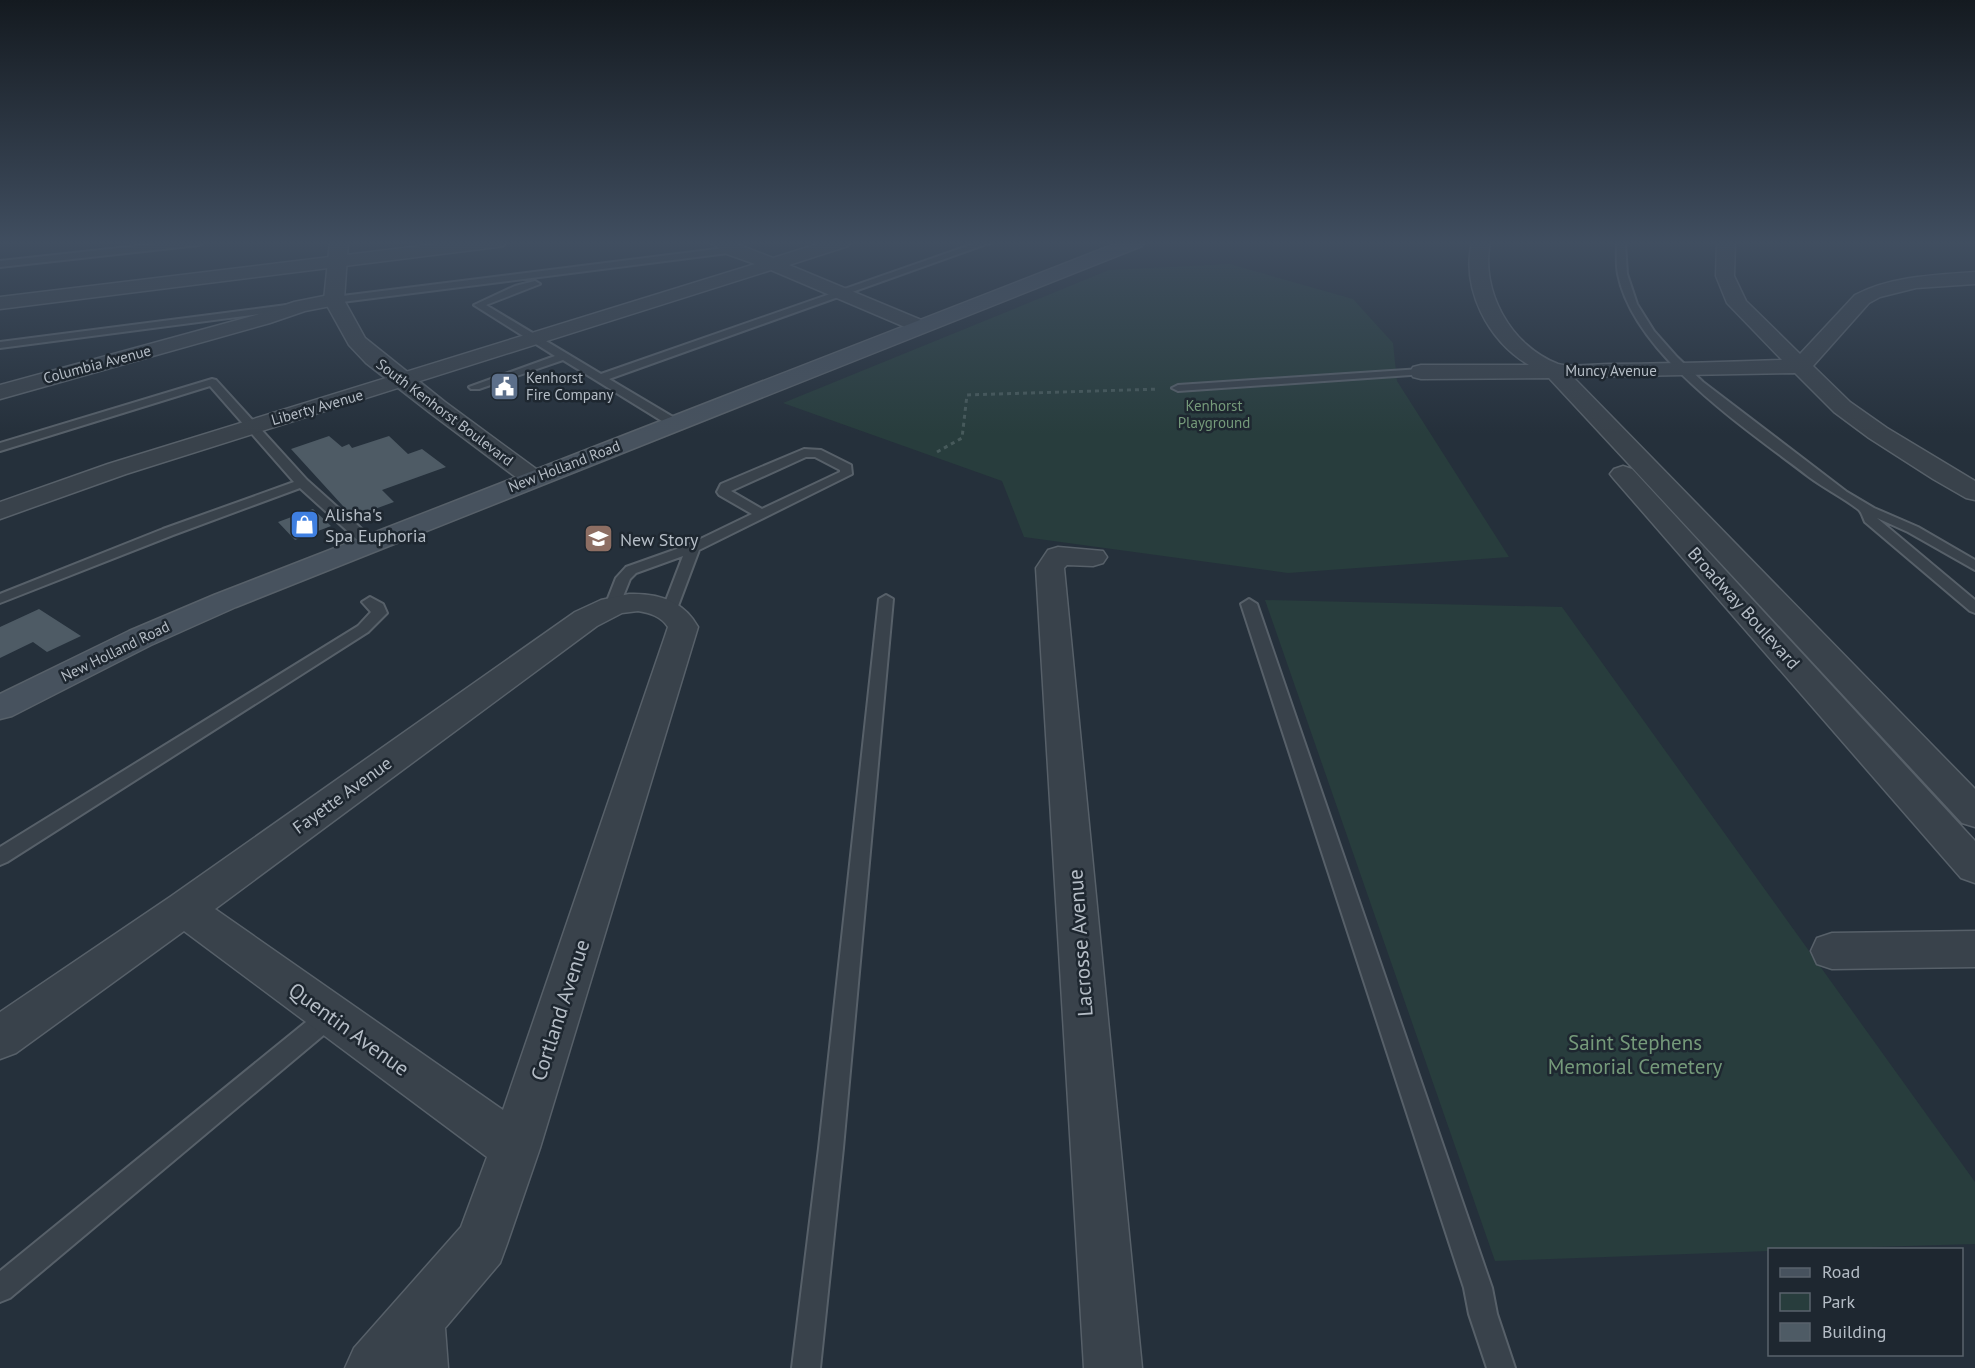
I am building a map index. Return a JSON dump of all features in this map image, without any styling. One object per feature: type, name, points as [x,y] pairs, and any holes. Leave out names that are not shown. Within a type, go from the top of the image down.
[{"type":"main road","name":"New Holland Road","points":[[0,708],[181,620],[369,543],[971,306]]},
{"type":"street","name":"Columbia Avenue","points":[[0,392],[263,319],[301,306]]},
{"type":"street","name":"South Kenhorst Boulevard","points":[[337,306],[356,340],[404,381],[534,478]]},
{"type":"street","name":"Liberty Avenue","points":[[0,511],[97,476],[640,306]]},
{"type":"street","points":[[870,306],[919,326]]},
{"type":"street","name":"Broadway Boulevard","points":[[1489,306],[1533,362],[1975,867]]},
{"type":"street","points":[[1740,306],[1842,406],[1878,434],[1975,492]]},
{"type":"street","points":[[1801,366],[1856,306]]},
{"type":"street","name":"Broadway Boulevard","points":[[1533,362],[1975,813]]},
{"type":"street","name":"Muncy Avenue","points":[[1421,372],[1533,362],[1682,370],[1801,366]]},
{"type":"street","points":[[1801,366],[1975,468]]},
{"type":"street","name":"Lacrosse Avenue","points":[[1093,557],[1058,556],[1050,568],[1113,1368]]},
{"type":"street","points":[[599,613],[624,603],[647,603],[675,624]]},
{"type":"street","name":"Fayette Avenue","points":[[0,1038],[599,613]]},
{"type":"street","name":"Cortland Avenue","points":[[374,1368],[418,1345],[481,1244],[515,1148],[675,624]]},
{"type":"street","name":"Quentin Avenue","points":[[184,909],[515,1148]]},
{"type":"street","points":[[1832,951],[1975,949]]},
{"type":"lane","points":[[0,345],[301,306]]},
{"type":"lane","points":[[480,306],[674,423]]},
{"type":"lane","points":[[601,378],[807,306]]},
{"type":"lane","points":[[1634,306],[1682,370],[1724,405],[1867,510],[1892,519],[1975,566]]},
{"type":"lane","points":[[476,387],[564,356]]},
{"type":"lane","points":[[1178,388],[1421,372]]},
{"type":"lane","points":[[0,447],[212,382],[302,483],[369,543]]},
{"type":"lane","points":[[599,613],[631,570],[693,548],[762,515],[846,474],[848,468],[817,453],[804,453],[726,487],[724,492],[762,515]]},
{"type":"lane","points":[[0,599],[168,532],[302,483]]},
{"type":"lane","points":[[1867,510],[1870,519],[1975,608]]},
{"type":"lane","points":[[675,624],[693,548]]},
{"type":"lane","points":[[806,1368],[831,1148],[886,599]]},
{"type":"lane","points":[[0,857],[363,629],[379,613],[378,606],[370,602]]},
{"type":"lane","points":[[1249,604],[1478,1288],[1483,1314],[1501,1368]]},
{"type":"lane","points":[[0,1288],[330,1016]]},
{"type":"path","points":[[937,453],[962,438],[967,395],[1178,388]]},
{"type":"green space","name":"Kenhorst Playground","points":[[1021,306],[1359,306],[1393,343],[1397,381],[1509,557],[1288,573],[1024,537],[1002,481],[783,403]]},
{"type":"green space","name":"Saint Stephens Memorial Cemetery","points":[[1265,600],[1562,607],[1975,1182],[1975,1244],[1768,1248],[1768,1251],[1495,1261]]},
{"type":"building","points":[[329,436],[342,447],[349,444],[352,448],[389,436],[408,454],[422,449],[446,467],[382,490],[394,502],[353,517],[291,449]]},
{"type":"building","name":"Alisha's Spa Euphoria","points":[[313,509],[331,526],[295,540],[278,522]]},
{"type":"building","points":[[39,609],[81,636],[47,652],[33,642],[0,658],[0,627]]},
{"type":"place","name":"Kenhorst Fire Company","points":[[505,386]]},
{"type":"place","name":"Alisha's Spa Euphoria","points":[[304,524]]},
{"type":"place","name":"New Story","points":[[599,539]]}]
